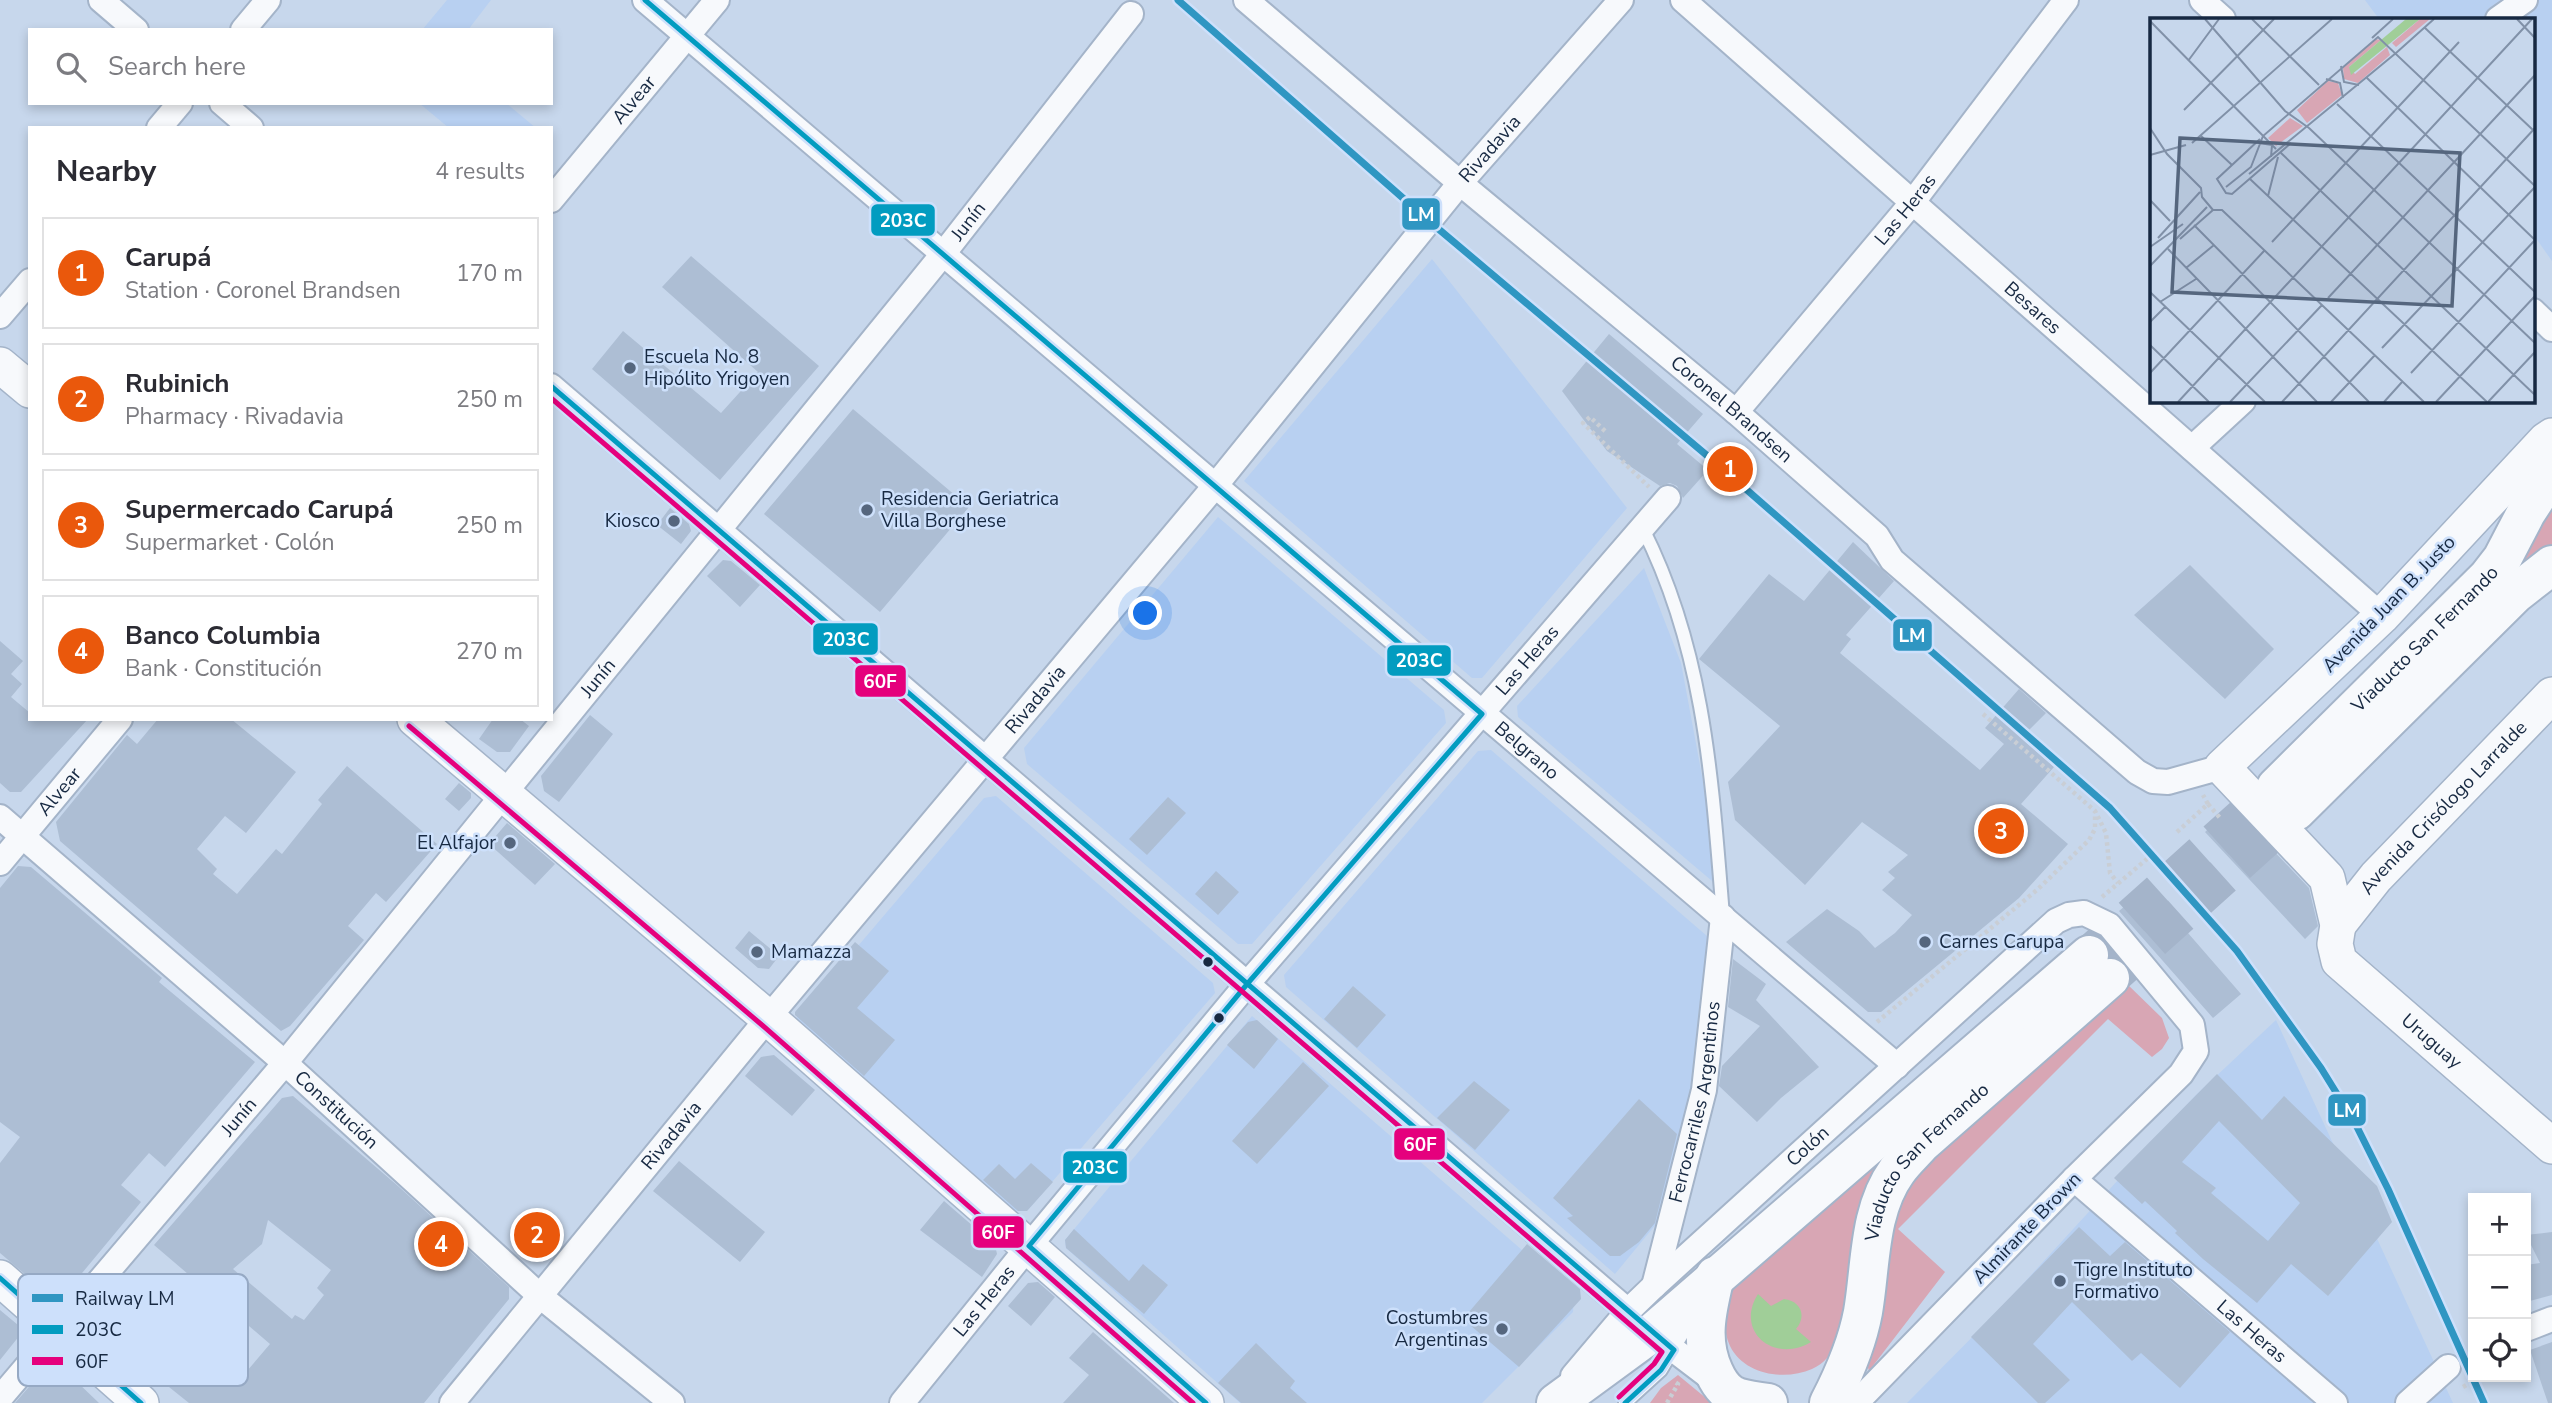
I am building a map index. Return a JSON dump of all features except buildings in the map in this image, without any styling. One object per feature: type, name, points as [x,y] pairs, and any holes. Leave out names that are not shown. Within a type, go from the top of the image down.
[{"type":"main road","name":"Viaducto San Fernando","points":[[2552,473],[2526,513],[2502,559],[2286,799],[2515,594],[2552,565]]},
{"type":"main road","name":"Viaducto San Fernando","points":[[1715,1276],[2100,966],[1896,1172],[1883,1198],[1875,1223],[1863,1314],[1851,1358],[1831,1402]]},
{"type":"main road","name":"Colón","points":[[1556,1403],[1652,1331],[1715,1276]]},
{"type":"main road","points":[[1715,1276],[1707,1307],[1704,1336],[1708,1359],[1719,1383],[1747,1400]]},
{"type":"street","points":[[101,0],[134,28]]},
{"type":"street","points":[[245,28],[268,0]]},
{"type":"street","name":"Belgrano","points":[[645,0],[1897,1066]]},
{"type":"street","name":"Alvear","points":[[553,198],[717,0]]},
{"type":"street","name":"Coronel Brandsen","points":[[1246,0],[1460,183],[1736,412],[1878,536],[1892,560],[2137,772],[2153,781],[2168,782],[2222,767]]},
{"type":"street","name":"Rivadavia","points":[[452,1403],[768,1018],[1215,486],[1460,183],[1621,0]]},
{"type":"street","name":"Besares","points":[[1683,0],[2382,616]]},
{"type":"street","name":"Las Heras","points":[[1736,412],[1912,203],[2066,0]]},
{"type":"street","points":[[2202,0],[2223,18]]},
{"type":"street","points":[[2499,18],[2525,0]]},
{"type":"street","name":"Junín","points":[[106,1274],[285,1063],[943,254],[1131,15]]},
{"type":"street","points":[[161,126],[178,105]]},
{"type":"street","points":[[224,105],[249,126]]},
{"type":"street","points":[[0,316],[28,283]]},
{"type":"street","points":[[2534,313],[2552,329]]},
{"type":"street","points":[[0,365],[28,388]]},
{"type":"street","points":[[553,388],[1652,1331],[1747,1400]]},
{"type":"street","points":[[2192,448],[2242,402]]},
{"type":"street","name":"Avenida Juan B. Justo","points":[[2222,767],[2382,616],[2552,436]]},
{"type":"street","name":"Las Heras","points":[[902,1403],[1248,983],[1666,500]]},
{"type":"street","name":"Avenida Crisólogo Larralde","points":[[2338,925],[2376,877],[2552,695]]},
{"type":"street","name":"Alvear","points":[[0,863],[118,721]]},
{"type":"street","points":[[417,721],[768,1018],[1206,1403]]},
{"type":"street","points":[[2222,767],[2328,878],[2353,881],[2376,877]]},
{"type":"street","name":"Constitución","points":[[0,817],[285,1063],[540,1296],[672,1403]]},
{"type":"street","name":"Uruguay","points":[[2328,878],[2338,925],[2335,944],[2339,961],[2552,1146]]},
{"type":"street","name":"Almirante Brown","points":[[1831,1402],[1878,1382],[2074,1179],[2181,1074],[2196,1051],[2192,1025],[2109,925],[2084,913]]},
{"type":"street","name":"Colón","points":[[1550,1403],[1652,1331],[1654,1286],[2056,921],[2069,915],[2084,913]]},
{"type":"street","name":"Ferrocarriles Argentinos","points":[[1654,1286],[1704,1090],[1716,1002],[1723,916]]},
{"type":"street","name":"Las Heras","points":[[2074,1179],[2335,1403]]},
{"type":"street","points":[[0,1278],[18,1294]]},
{"type":"street","points":[[2531,1327],[2552,1319]]},
{"type":"street","points":[[2409,1403],[2448,1367]]},
{"type":"street","name":"Junín","points":[[0,1398],[18,1377]]},
{"type":"street","points":[[122,1386],[141,1403]]},
{"type":"lane","points":[[1643,529],[1674,600],[1692,662],[1705,727],[1723,916]]},
{"type":"lane","points":[[1625,1403],[1661,1370],[1652,1331]]},
{"type":"path","points":[[1605,431],[1590,416],[1583,423],[1666,500]]},
{"type":"path","points":[[1983,714],[2095,811],[2106,833],[2110,873],[2118,883]]},
{"type":"path","points":[[2208,804],[2220,818]]},
{"type":"path","points":[[1861,1035],[2037,890],[2089,840],[2095,829],[2095,811]]},
{"type":"path","points":[[2177,832],[2192,818]]},
{"type":"path","points":[[2127,876],[2147,859]]},
{"type":"shaded area","points":[[447,0],[491,0],[470,28],[424,28]]},
{"type":"shaded area","points":[[2365,0],[2552,0],[2552,261],[2534,235],[2534,18],[2378,18]]},
{"type":"shaded area","points":[[421,105],[508,105],[534,126],[447,126]]},
{"type":"shaded area","points":[[1432,259],[1627,508],[1482,678],[1472,678],[1244,481]]},
{"type":"shaded area","points":[[2552,494],[2552,550],[2497,584]]},
{"type":"shaded area","points":[[1218,517],[1444,710],[1446,723],[1252,944],[1238,944],[1027,764],[1024,748]]},
{"type":"shaded area","points":[[1644,568],[1681,663],[1710,819],[1718,886],[1518,717],[1517,706]]},
{"type":"shaded area","points":[[1491,750],[1707,936],[1700,1045],[1666,1212],[1615,1274],[1286,987],[1284,975],[1478,751]]},
{"type":"shaded area","points":[[996,796],[1213,983],[1215,993],[1027,1211],[1015,1211],[795,1020],[984,798]]},
{"type":"shaded area","points":[[2125,982],[2162,1018],[2169,1038],[2162,1049],[2152,1057],[2108,1019],[1898,1229],[1945,1272],[1869,1371],[1867,1364],[1890,1230],[1903,1195],[1922,1167]]},
{"type":"shaded area","points":[[1252,1016],[1574,1295],[1573,1312],[1482,1403],[1240,1403],[1066,1248],[1065,1240]]},
{"type":"shaded area","points":[[2276,1020],[2453,1403],[1907,1403],[1998,1311],[2195,1096]]},
{"type":"shaded area","points":[[1922,1121],[1834,1350],[1816,1367],[1790,1375],[1766,1373],[1745,1364],[1730,1346],[1725,1330],[1731,1281]]},
{"type":"shaded area","points":[[1758,1294],[1771,1306],[1784,1299],[1795,1303],[1802,1314],[1796,1329],[1811,1342],[1797,1348],[1784,1349],[1762,1340],[1751,1321],[1752,1308]]},
{"type":"shaded area","points":[[1678,1375],[1712,1403],[1650,1403],[1661,1388]]},
{"type":"tunnel","points":[[2089,955],[2276,787]]},
{"type":"tunnel","points":[[2110,978],[2296,811]]},
{"type":"rail line","name":"LM","points":[[1178,0],[1429,221],[1723,469],[2110,808],[2237,951],[2321,1068],[2355,1123],[2388,1189],[2484,1403]]},
{"type":"transit line","name":"203C","points":[[645,0],[1482,714],[1248,983],[1029,1246],[1206,1403]]},
{"type":"transit line","name":"203C","points":[[553,388],[1674,1350],[1661,1370],[1625,1403]]},
{"type":"transit line","name":"60F","points":[[553,400],[1662,1352],[1654,1364],[1619,1397]]},
{"type":"transit line","name":"60F","points":[[409,726],[762,1025],[1193,1403]]},
{"type":"transit line","name":"203C","points":[[0,1278],[18,1294]]},
{"type":"transit line","name":"203C","points":[[122,1386],[141,1403]]},
{"type":"place","name":"Escuela No. 8 Hipólito Yrigoyen","points":[[630,368]]},
{"type":"place","name":"Carupá","points":[[1730,469]]},
{"type":"place","name":"Residencia Geriatrica Villa Borghese","points":[[867,510]]},
{"type":"place","name":"Kiosco","points":[[674,521]]},
{"type":"place","name":"Supermercado Carupá","points":[[2001,831]]},
{"type":"place","name":"El Alfajor","points":[[510,843]]},
{"type":"place","name":"Carnes Carupa","points":[[1925,942]]},
{"type":"place","name":"Mamazza","points":[[757,952]]},
{"type":"place","name":"Rubinich","points":[[537,1235]]},
{"type":"place","name":"Banco Columbia","points":[[441,1244]]},
{"type":"place","name":"Tigre Instituto Formativo","points":[[2060,1281]]},
{"type":"place","name":"Costumbres Argentinas","points":[[1502,1329]]}]
